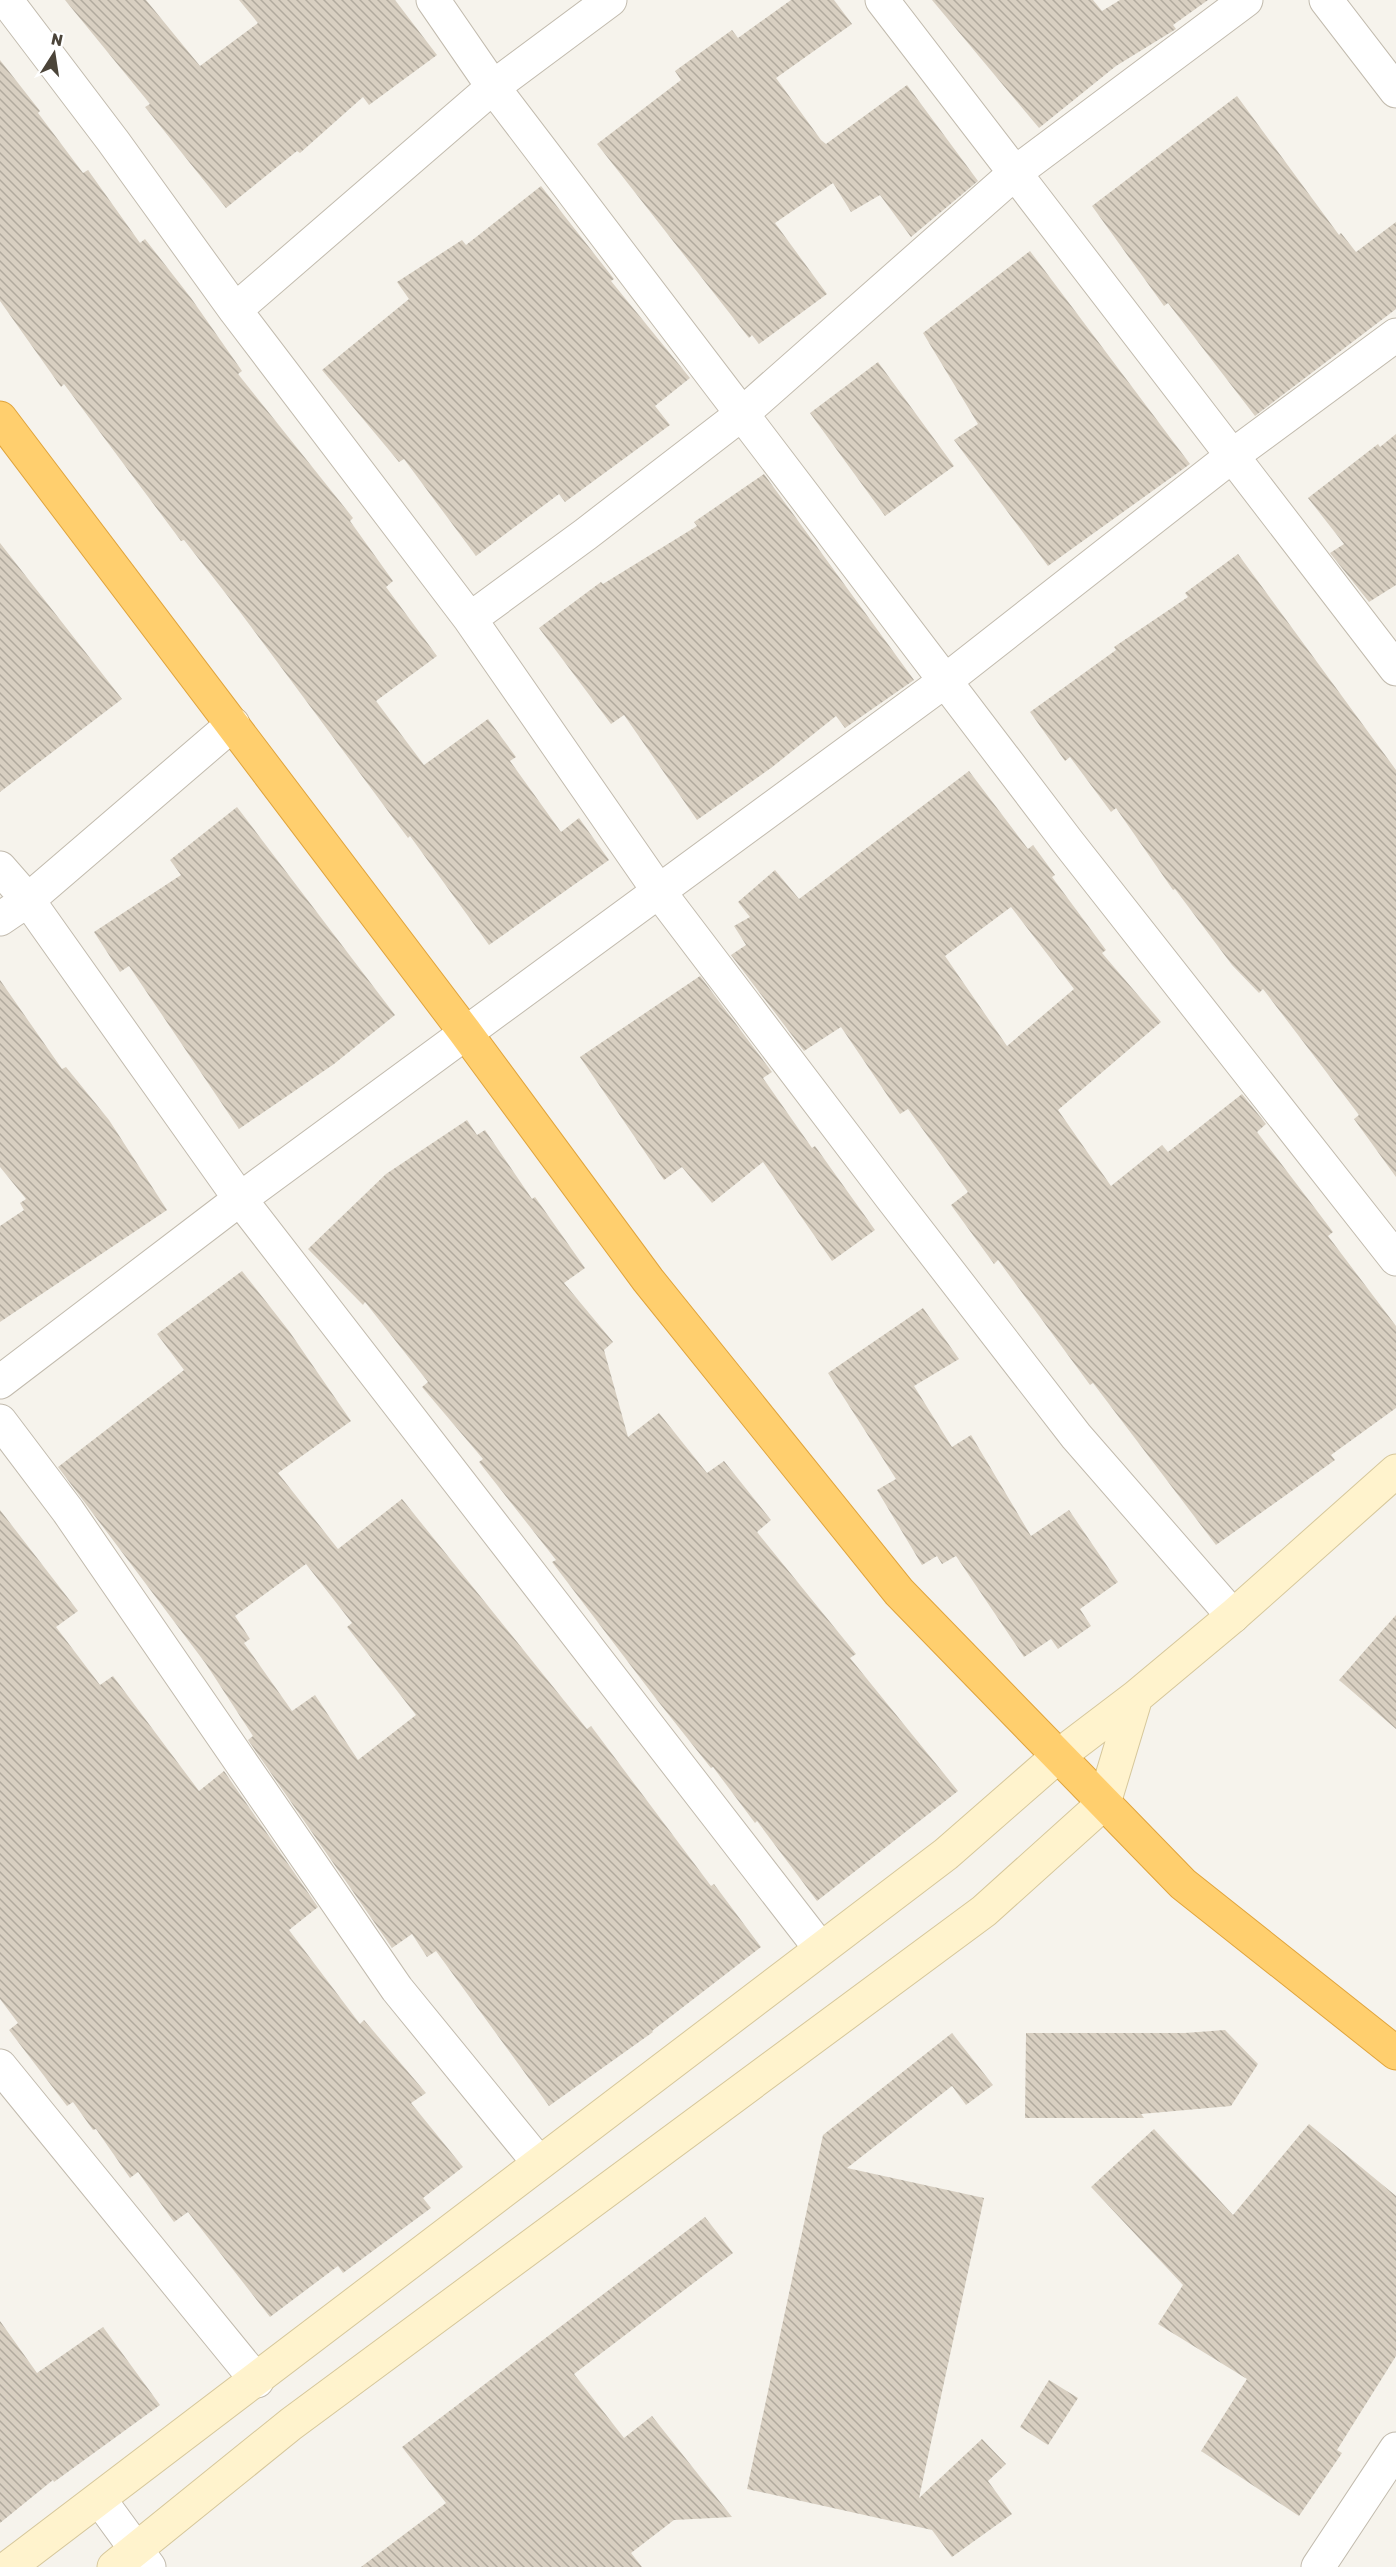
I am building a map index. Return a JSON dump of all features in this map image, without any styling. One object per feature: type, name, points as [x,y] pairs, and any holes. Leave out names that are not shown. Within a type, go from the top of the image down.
[{"type":"highway","points":[[0,418],[465,1032],[648,1280],[899,1592],[1183,1884],[1396,2053]]},
{"type":"main road","points":[[9,2567],[257,2381],[820,1948],[946,1854],[1057,1757],[1137,1697],[1233,1616],[1396,1471]]},
{"type":"main road","points":[[134,2562],[291,2424],[984,1911],[1104,1803],[1137,1697]]},
{"type":"street","points":[[6,0],[235,310],[470,619],[660,893],[1076,1436],[1233,1616]]},
{"type":"street","points":[[433,0],[493,87],[945,681],[1396,1259]]},
{"type":"street","points":[[235,310],[493,87],[610,0]]},
{"type":"street","points":[[882,0],[1396,669]]},
{"type":"street","points":[[470,619],[586,534],[743,413],[1016,172],[1246,0]]},
{"type":"street","points":[[1326,0],[1396,91]]},
{"type":"street","points":[[0,1382],[240,1199],[465,1032],[660,893],[945,681],[1232,456],[1396,335]]},
{"type":"street","points":[[0,919],[28,900],[233,724]]},
{"type":"street","points":[[0,868],[28,900],[240,1199],[820,1948]]},
{"type":"street","points":[[0,1421],[68,1511],[397,1989],[539,2163]]},
{"type":"street","points":[[0,2066],[257,2381]]},
{"type":"street","points":[[1318,2567],[1396,2449]]},
{"type":"street","points":[[100,2500],[134,2562]]},
{"type":"building","points":[[65,0],[146,0],[200,66],[258,23],[239,0],[395,0],[437,55],[369,105],[363,97],[300,153],[297,151],[226,208],[145,107],[150,104]]},
{"type":"building","points":[[791,0],[834,0],[852,24],[776,78],[821,140],[826,144],[907,85],[978,181],[911,237],[880,195],[851,212],[833,183],[775,223],[827,294],[759,344],[752,335],[749,338],[597,144],[681,80],[675,71],[732,30],[738,38]]},
{"type":"building","points":[[932,0],[1093,0],[1102,11],[1120,0],[1208,0],[1173,25],[1176,29],[1116,66],[1039,128]]},
{"type":"building","points":[[0,60],[40,111],[38,113],[83,173],[88,170],[140,243],[145,239],[191,298],[242,371],[238,374],[353,518],[350,521],[393,581],[386,587],[437,656],[376,701],[424,765],[488,719],[516,757],[510,761],[561,832],[579,818],[609,860],[489,945],[410,836],[408,838],[237,608],[184,540],[181,541],[64,384],[61,387],[0,301]]},
{"type":"building","points":[[1237,96],[1339,235],[1341,233],[1356,252],[1396,222],[1396,309],[1255,416],[1168,303],[1164,306],[1092,206]]},
{"type":"building","points":[[541,186],[614,279],[611,281],[690,378],[655,406],[670,425],[565,502],[559,494],[476,556],[404,459],[399,462],[322,370],[409,299],[397,282],[462,240],[466,245]]},
{"type":"building","points":[[1030,251],[1190,464],[1048,566],[954,440],[978,424],[923,333]]},
{"type":"building","points":[[878,362],[954,466],[885,516],[810,413]]},
{"type":"building","points":[[1396,434],[1396,585],[1369,602],[1330,553],[1344,544],[1308,498],[1378,444],[1380,447]]},
{"type":"building","points":[[764,474],[914,680],[845,728],[836,716],[771,768],[697,820],[624,715],[611,724],[539,628],[601,582],[603,584],[697,526],[694,522]]},
{"type":"building","points":[[0,543],[122,699],[0,792]]},
{"type":"building","points":[[1238,554],[1396,770],[1396,1177],[1354,1119],[1359,1115],[1263,989],[1259,993],[1232,965],[1175,889],[1173,890],[1116,808],[1111,812],[1070,757],[1065,761],[1030,712],[1116,650],[1114,647],[1188,597],[1185,593]]},
{"type":"building","points":[[969,771],[1028,849],[1033,845],[1055,875],[1052,877],[1106,950],[1102,953],[1161,1022],[1058,1110],[1111,1186],[1162,1145],[1168,1152],[1242,1094],[1266,1124],[1257,1132],[1333,1232],[1328,1236],[1396,1326],[1396,1408],[1331,1455],[1335,1460],[1216,1545],[1093,1383],[1090,1385],[998,1260],[994,1264],[951,1205],[968,1192],[908,1109],[900,1114],[841,1027],[804,1051],[731,955],[746,945],[734,926],[750,917],[738,902],[775,870],[799,899]],"holes":[[[1011,907],[1074,989],[1007,1046],[945,956]]]},
{"type":"building","points":[[237,807],[395,1015],[334,1064],[239,1129],[129,966],[120,972],[94,932],[181,875],[170,860]]},
{"type":"building","points":[[700,976],[772,1072],[763,1078],[812,1148],[815,1146],[875,1230],[832,1261],[763,1162],[712,1203],[682,1167],[664,1180],[580,1057]]},
{"type":"building","points":[[0,980],[62,1069],[66,1067],[109,1120],[167,1210],[0,1322],[0,1226],[24,1210],[20,1203],[26,1199],[0,1167]]},
{"type":"building","points":[[467,1120],[477,1135],[485,1130],[532,1199],[535,1197],[585,1268],[564,1283],[613,1342],[604,1350],[628,1437],[659,1413],[707,1473],[724,1461],[771,1520],[757,1532],[856,1654],[850,1658],[958,1791],[817,1901],[757,1821],[755,1823],[713,1767],[711,1768],[657,1700],[552,1562],[556,1560],[479,1462],[483,1459],[422,1387],[428,1382],[365,1302],[363,1305],[308,1249],[386,1174]]},
{"type":"building","points":[[242,1271],[289,1331],[351,1421],[278,1473],[338,1549],[402,1499],[587,1729],[591,1726],[711,1886],[714,1884],[761,1947],[653,2032],[549,2106],[436,1951],[427,1957],[412,1934],[392,1948],[248,1740],[253,1736],[206,1664],[58,1467],[184,1370],[157,1334]],"holes":[[[306,1564],[352,1623],[347,1627],[416,1715],[358,1760],[315,1695],[292,1711],[244,1643],[250,1639],[235,1616]]]},
{"type":"building","points":[[923,1308],[959,1359],[914,1386],[952,1447],[971,1435],[1031,1536],[1069,1510],[1118,1582],[1080,1609],[1091,1626],[1058,1649],[1051,1639],[1024,1657],[956,1556],[942,1564],[937,1556],[922,1565],[877,1490],[896,1479],[828,1373]]},
{"type":"building","points":[[0,1510],[78,1611],[56,1627],[100,1685],[113,1676],[199,1791],[224,1771],[318,1907],[289,1930],[360,2024],[364,2020],[426,2093],[411,2103],[463,2167],[423,2198],[431,2208],[343,2273],[338,2266],[270,2317],[188,2212],[174,2222],[138,2172],[130,2178],[96,2129],[93,2130],[73,2102],[67,2106],[9,2030],[18,2023],[0,1999]]},
{"type":"building","points":[[1396,1615],[1396,1729],[1339,1680]]},
{"type":"building","points":[[1225,2030],[1258,2064],[1231,2106],[1141,2114],[1144,2118],[1025,2118],[1026,2033],[1185,2033]]},
{"type":"building","points":[[952,2033],[993,2085],[966,2105],[952,2086],[847,2168],[984,2198],[919,2498],[982,2439],[1006,2464],[988,2481],[1012,2514],[952,2557],[932,2530],[747,2489],[823,2135]]},
{"type":"building","points":[[1309,2124],[1396,2196],[1396,2356],[1337,2450],[1342,2453],[1299,2516],[1201,2451],[1247,2379],[1158,2324],[1183,2285],[1091,2187],[1154,2129],[1233,2215]]},
{"type":"building","points":[[705,2217],[733,2253],[574,2374],[624,2438],[652,2416],[732,2517],[674,2520],[631,2553],[642,2567],[361,2567],[446,2503],[402,2447]]},
{"type":"building","points":[[0,2321],[37,2373],[103,2327],[160,2405],[54,2482],[53,2480],[0,2523]]},
{"type":"building","points":[[1049,2380],[1078,2398],[1048,2445],[1020,2427]]}]
